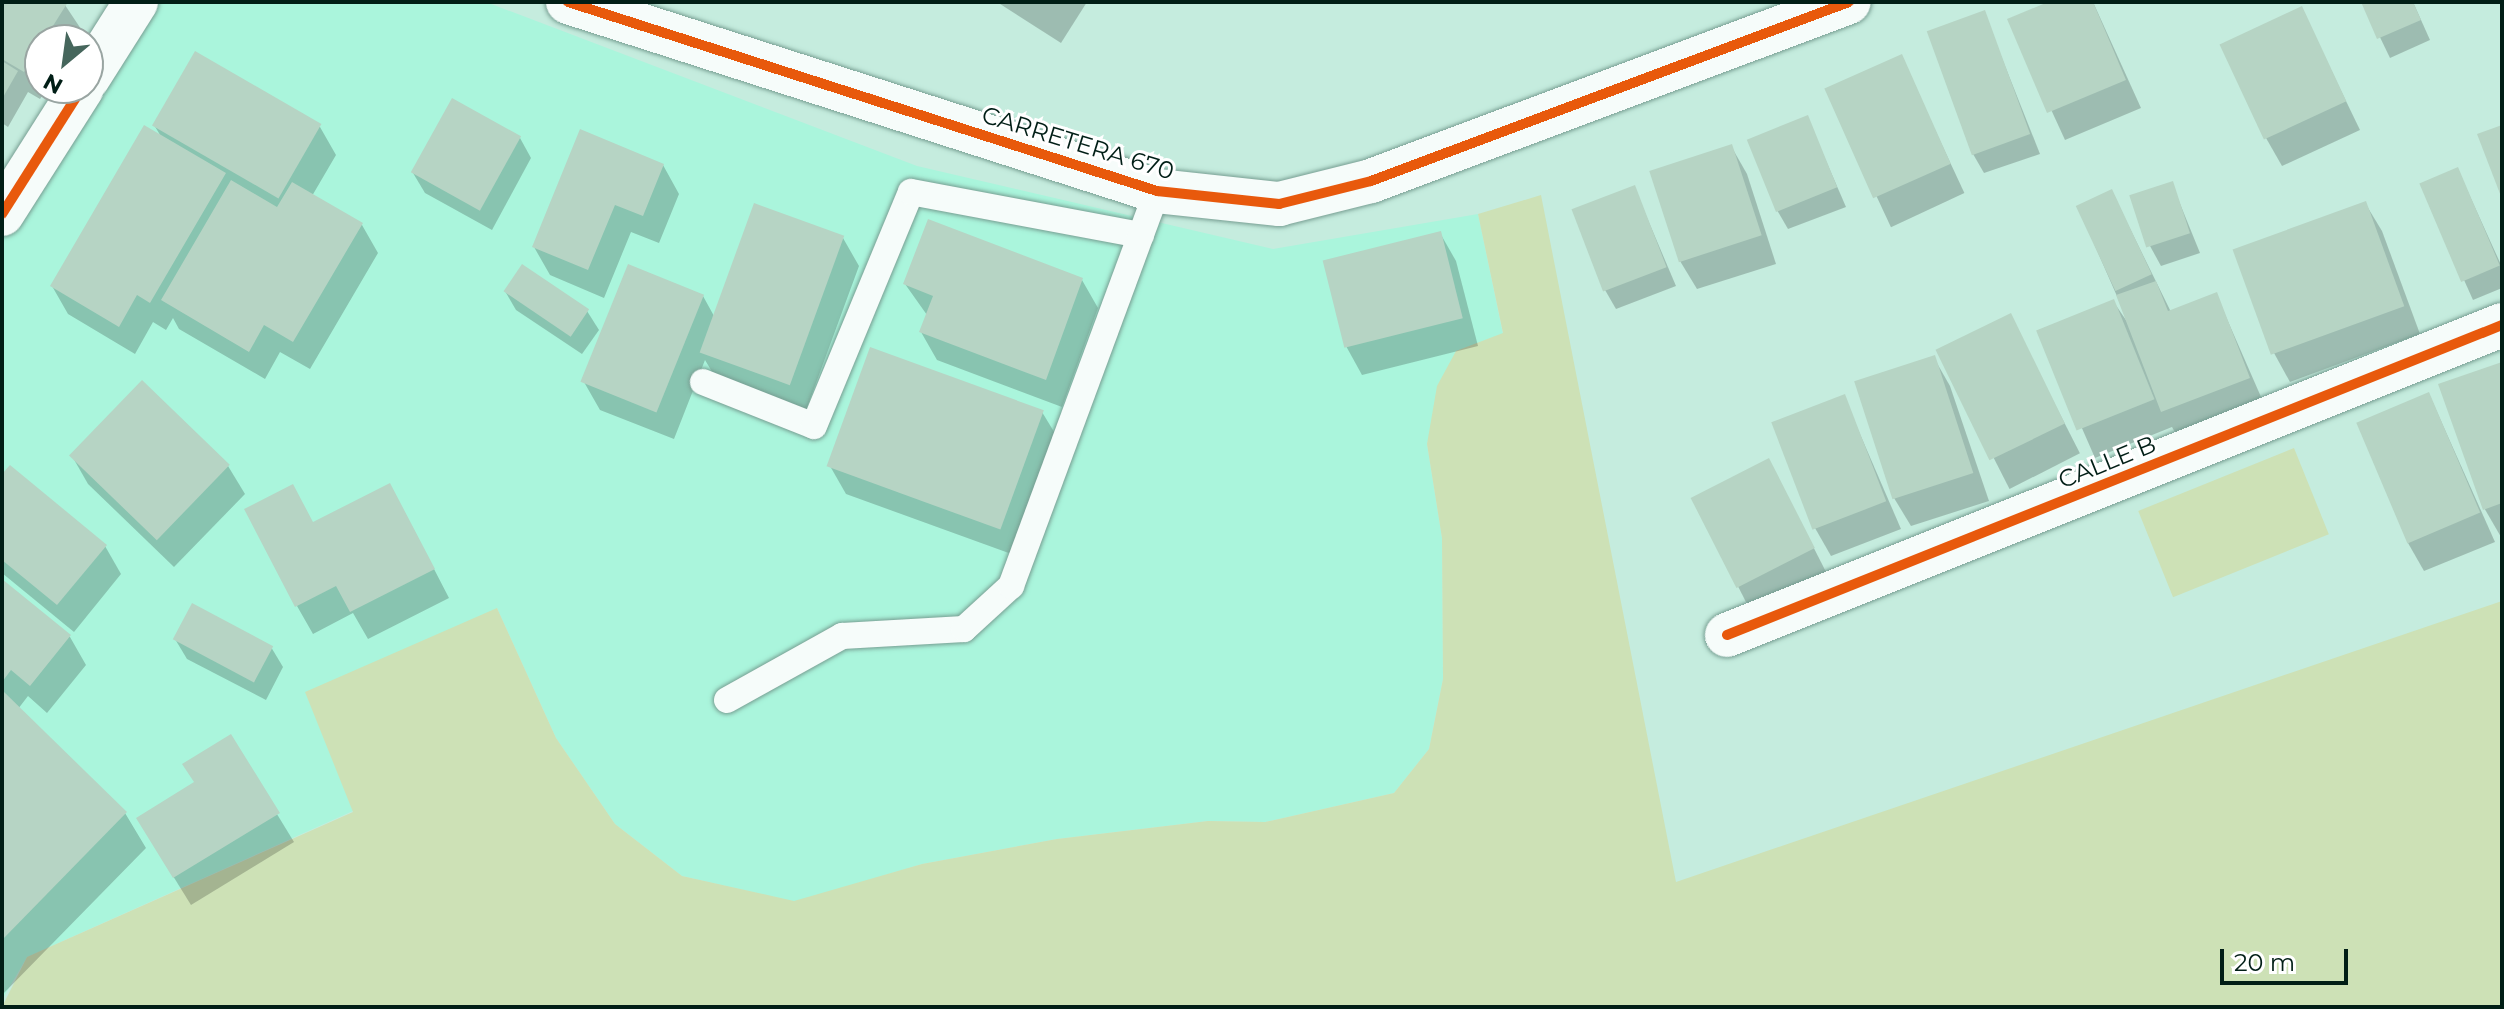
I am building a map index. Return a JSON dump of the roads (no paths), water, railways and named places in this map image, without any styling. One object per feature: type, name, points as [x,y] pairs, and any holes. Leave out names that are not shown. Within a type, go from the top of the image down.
[{"type":"street","name":"CARRETERA 670","points":[[568,2],[1157,191],[1279,204],[1371,181],[1849,2]]},
{"type":"street","points":[[104,56],[140,8]]},
{"type":"street","points":[[2,214],[72,104]]},
{"type":"street","name":"CALLE B","points":[[1727,635],[2502,325]]},
{"type":"lane","points":[[727,700],[842,636],[964,629],[1011,586],[1157,191]]},
{"type":"lane","points":[[703,382],[814,426],[911,192],[1141,235]]}]
